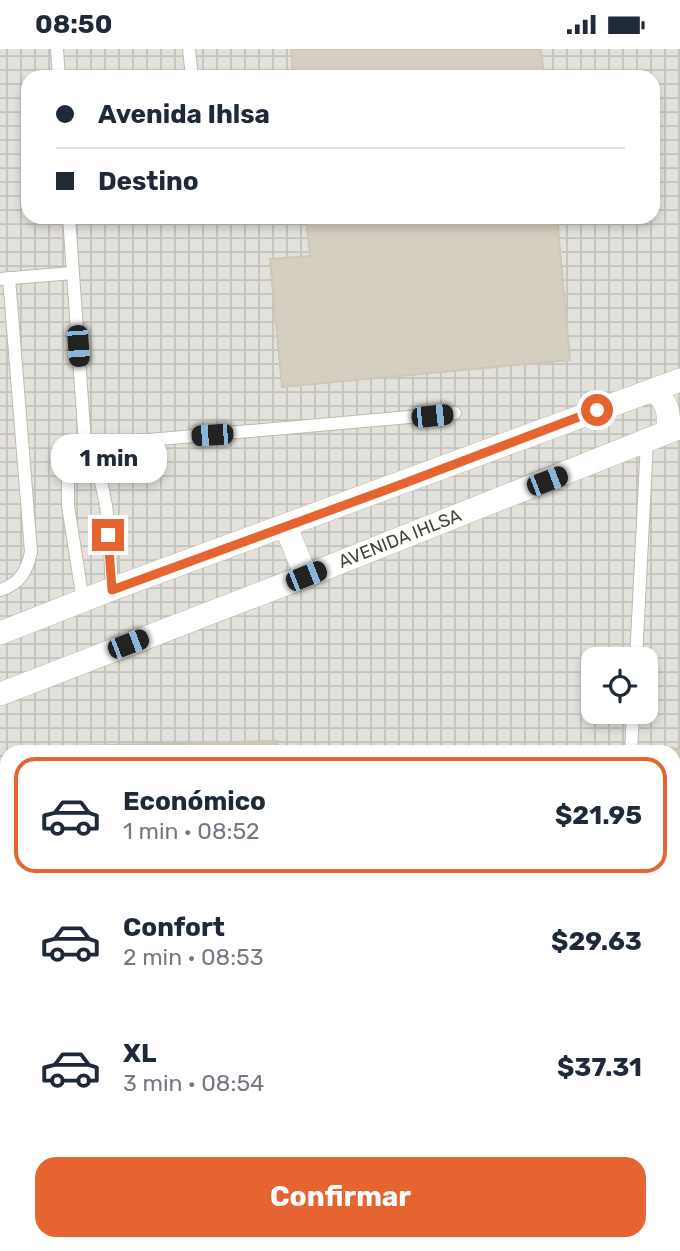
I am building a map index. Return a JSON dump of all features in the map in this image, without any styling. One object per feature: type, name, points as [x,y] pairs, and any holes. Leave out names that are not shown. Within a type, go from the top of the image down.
[{"type":"street","points":[[0,633],[680,380]]},
{"type":"street","points":[[653,390],[665,400],[669,413],[665,433]]},
{"type":"street","name":"AVENIDA IHLSA","points":[[0,694],[665,433]]},
{"type":"street","points":[[286,527],[306,576]]},
{"type":"lane","points":[[57,49],[58,70]]},
{"type":"lane","points":[[189,49],[191,70]]},
{"type":"lane","points":[[70,224],[85,443],[96,462],[107,508],[112,590]]},
{"type":"lane","points":[[0,590],[20,579],[28,567],[31,552],[4,279],[73,273]]},
{"type":"lane","points":[[85,443],[115,443],[455,413]]},
{"type":"lane","points":[[638,647],[665,433]]},
{"type":"lane","points":[[83,601],[68,506],[68,468],[85,443]]},
{"type":"lane","points":[[631,745],[632,724]]},
{"type":"shaded area","points":[[0,49],[680,49],[680,745],[0,745]]},
{"type":"building","points":[[291,49],[541,49],[543,70],[292,70]]},
{"type":"building","points":[[307,224],[558,224],[570,360],[282,387],[270,259],[310,256]]},
{"type":"building","points":[[277,741],[277,745],[119,745]]},
{"type":"route","points":[[108,535],[112,590],[597,410]]}]
